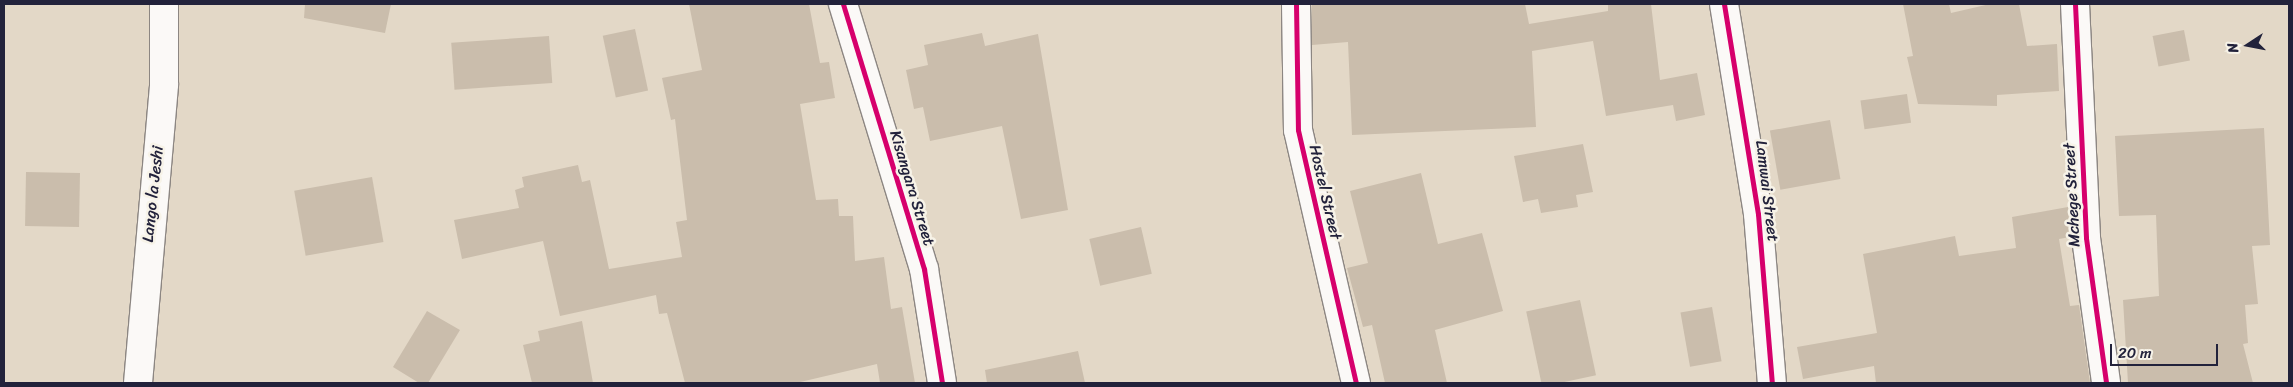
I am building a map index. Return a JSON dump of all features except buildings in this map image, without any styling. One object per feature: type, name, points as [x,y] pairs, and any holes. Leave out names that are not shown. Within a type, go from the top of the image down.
[{"type":"street","name":"Lango la Jeshi","points":[[138,383],[164,84],[164,4]]},
{"type":"street","name":"Kisangara Street","points":[[843,4],[924,269],[942,383]]},
{"type":"street","name":"Hostel Street","points":[[1296,4],[1298,130],[1356,383]]},
{"type":"street","name":"Lamwai Street","points":[[1724,4],[1758,214],[1772,383]]},
{"type":"street","name":"Mchege Street","points":[[2075,4],[2086,238],[2106,383]]},
{"type":"cycle path","points":[[843,4],[924,269],[942,383]]},
{"type":"cycle path","points":[[1296,4],[1298,130],[1356,383]]},
{"type":"cycle path","points":[[1724,4],[1758,214],[1772,383]]},
{"type":"cycle path","points":[[2075,4],[2086,238],[2106,383]]}]
